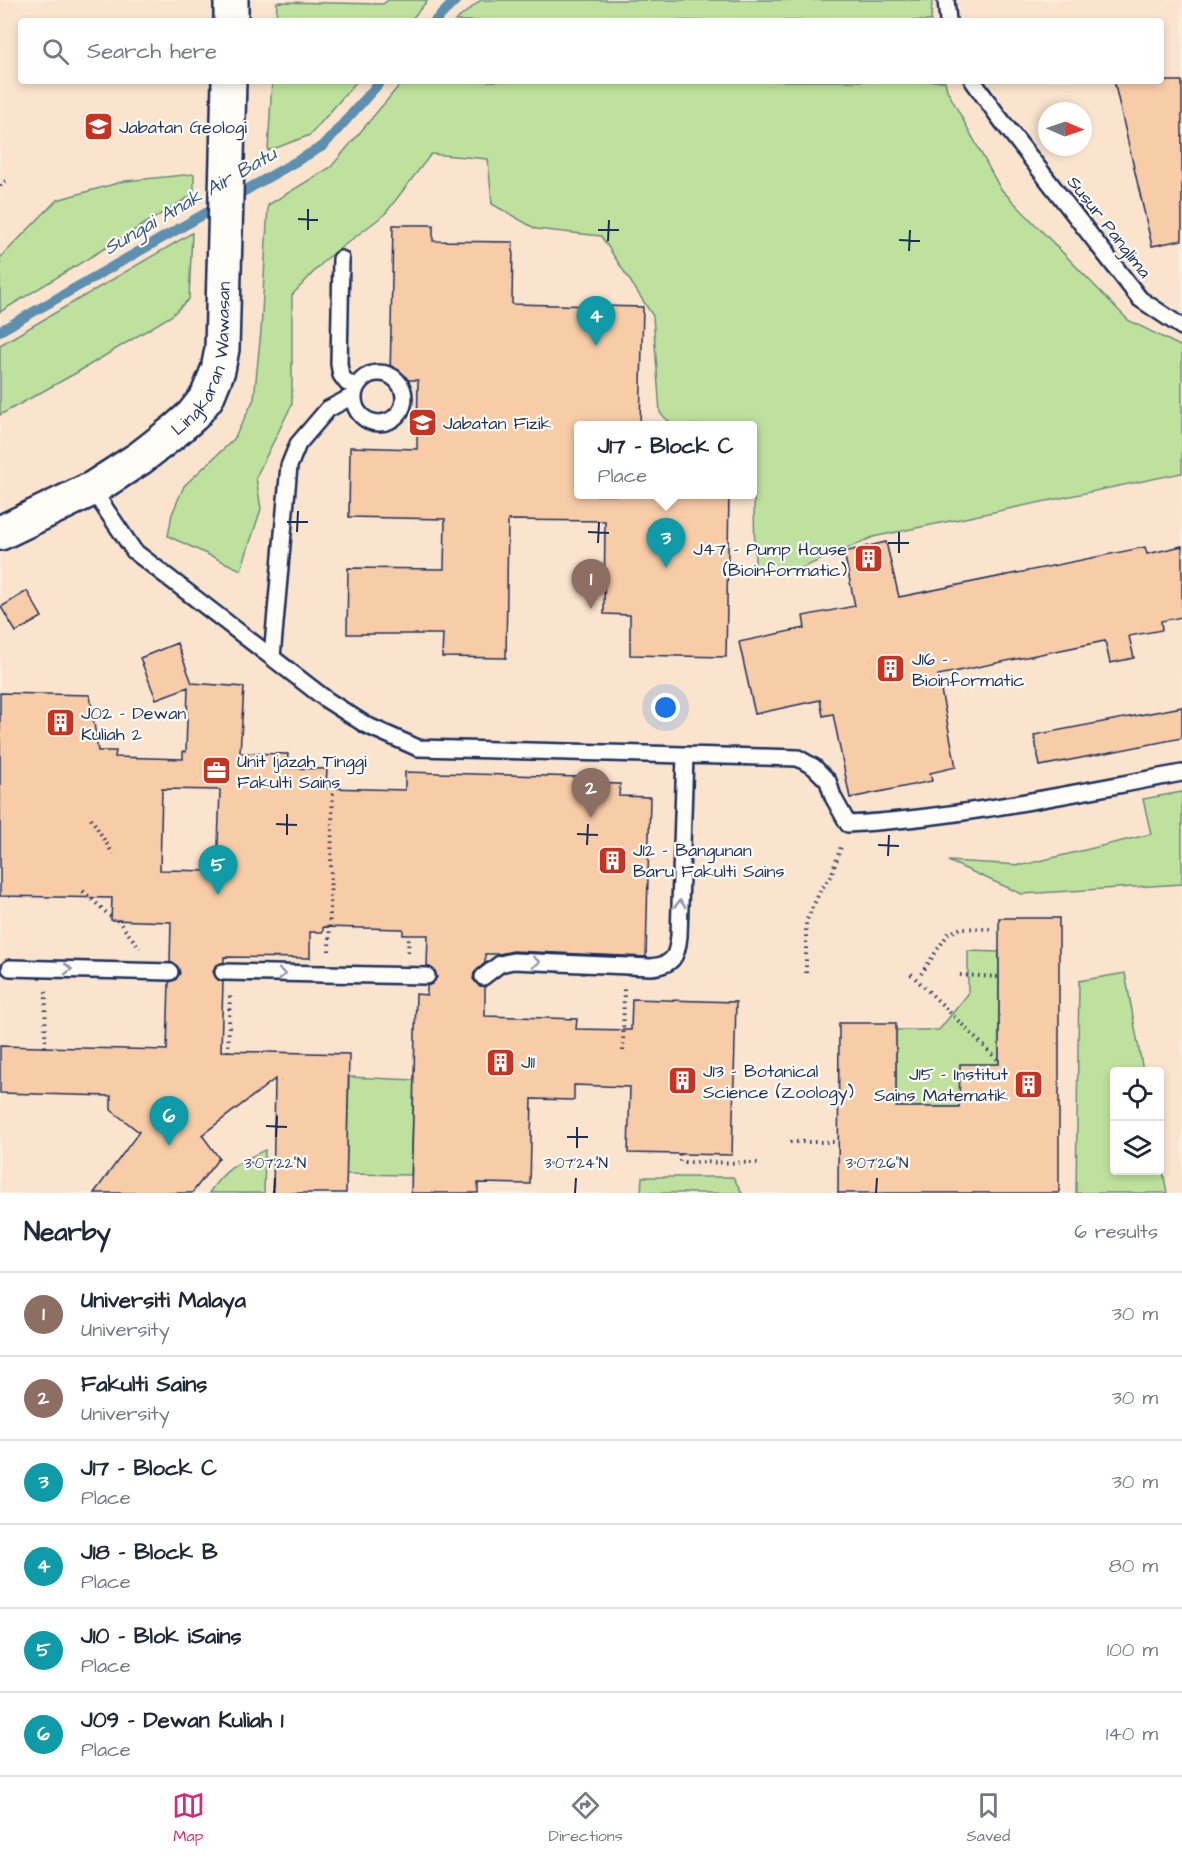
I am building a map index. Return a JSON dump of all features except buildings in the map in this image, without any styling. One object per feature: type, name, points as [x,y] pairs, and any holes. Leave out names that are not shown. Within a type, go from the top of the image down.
[{"type":"street","points":[[231,0],[231,18]]},
{"type":"street","name":"Lingkaran Wawasan","points":[[0,533],[92,489],[140,458],[193,415],[207,397],[218,370],[222,349],[230,84]]},
{"type":"lane","points":[[946,0],[947,18]]},
{"type":"lane","name":"Susur Panglima","points":[[975,84],[1140,299],[1182,327]]},
{"type":"lane","points":[[272,657],[289,466],[298,444],[328,409],[355,391],[341,375],[339,364],[341,259]]},
{"type":"lane","points":[[92,489],[134,551],[327,700],[366,725],[418,748],[798,758],[828,781],[833,797],[848,824],[887,822],[997,807],[1182,773]]},
{"type":"lane","points":[[483,977],[500,964],[513,961],[651,967],[661,966],[671,960],[678,951],[685,755]]},
{"type":"lane","points":[[10,968],[170,972]]},
{"type":"lane","points":[[223,972],[427,976]]},
{"type":"path","points":[[0,186],[9,178]]},
{"type":"path","points":[[328,974],[333,784]]},
{"type":"path","points":[[91,818],[112,854]]},
{"type":"path","points":[[806,973],[806,922],[820,891],[831,876],[848,824]]},
{"type":"path","points":[[83,891],[111,917]]},
{"type":"path","points":[[921,974],[948,934],[961,928],[990,929]]},
{"type":"path","points":[[45,1047],[47,969]]},
{"type":"path","points":[[911,974],[999,1061]]},
{"type":"path","points":[[960,975],[999,977]]},
{"type":"path","points":[[623,1051],[624,996]]},
{"type":"path","points":[[228,1052],[230,999]]},
{"type":"path","points":[[790,1142],[838,1142]]},
{"type":"path","points":[[680,1154],[680,1162],[760,1163]]},
{"type":"shaded area","points":[[0,0],[1182,0],[1182,1193],[0,1193]]},
{"type":"green space","points":[[388,0],[428,0],[413,18],[276,18],[277,2],[383,4]]},
{"type":"green space","points":[[481,0],[932,0],[931,18],[459,18]]},
{"type":"green space","points":[[272,84],[354,84],[310,135],[268,151]]},
{"type":"green space","points":[[400,84],[946,84],[1000,188],[1128,320],[1182,347],[1182,473],[873,537],[797,570],[755,569],[754,499],[757,499],[757,421],[669,421],[660,413],[653,316],[601,236],[536,229],[492,204],[488,159],[431,154],[385,214],[325,260],[292,295],[292,404],[256,477],[261,509],[241,570],[168,536],[172,514],[184,486],[234,439],[254,399],[261,331],[268,205],[331,167]]},
{"type":"green space","points":[[194,174],[194,194],[0,312],[0,258],[57,200],[125,181]]},
{"type":"green space","points":[[192,233],[189,299],[171,316],[0,415],[0,345]]},
{"type":"green space","points":[[1182,792],[1182,884],[1022,894],[948,861],[1023,865],[1151,834],[1143,799]]},
{"type":"green space","points":[[968,951],[999,952],[999,1107],[896,1107],[896,1030],[939,1030],[968,994]]},
{"type":"green space","points":[[1125,973],[1142,1067],[1110,1067],[1110,1175],[1164,1175],[1167,1193],[1076,1193],[1079,981]]},
{"type":"green space","points":[[349,1077],[414,1080],[411,1175],[346,1174]]},
{"type":"green space","points":[[265,1150],[264,1193],[209,1193],[221,1177],[233,1167]]},
{"type":"green space","points":[[642,1177],[733,1177],[742,1193],[641,1193]]},
{"type":"waterway","name":"Sungai Anak Air Batu","points":[[438,18],[456,0]]},
{"type":"waterway","name":"Sungai Anak Air Batu","points":[[0,331],[323,146],[378,84]]},
{"type":"place","name":"Jabatan Geologi","points":[[98,127]]},
{"type":"place","name":"J18 - Block B","points":[[596,346]]},
{"type":"place","name":"Jabatan Fizik","points":[[422,423]]},
{"type":"place","name":"J47 - Pump House (Bioinformatic)","points":[[868,559]]},
{"type":"place","name":"J17 - Block C","points":[[666,568]]},
{"type":"place","name":"Universiti Malaya","points":[[591,609]]},
{"type":"place","name":"J16 - Bioinformatic","points":[[891,669]]},
{"type":"place","name":"J02 - Dewan Kuliah 2","points":[[60,723]]},
{"type":"place","name":"Unit Ijazah Tinggi Fakulti Sains","points":[[216,771]]},
{"type":"place","name":"Fakulti Sains","points":[[591,818]]},
{"type":"place","name":"J12 - Bangunan Baru Fakulti Sains","points":[[612,860]]},
{"type":"place","name":"J10 - Blok iSains","points":[[218,895]]},
{"type":"place","name":"J11","points":[[500,1062]]},
{"type":"place","name":"J13 - Botanical Science (Zoology)","points":[[682,1081]]},
{"type":"place","name":"J15 - Institut Sains Matematik","points":[[1029,1084]]},
{"type":"place","name":"J09 - Dewan Kuliah 1","points":[[169,1146]]}]
